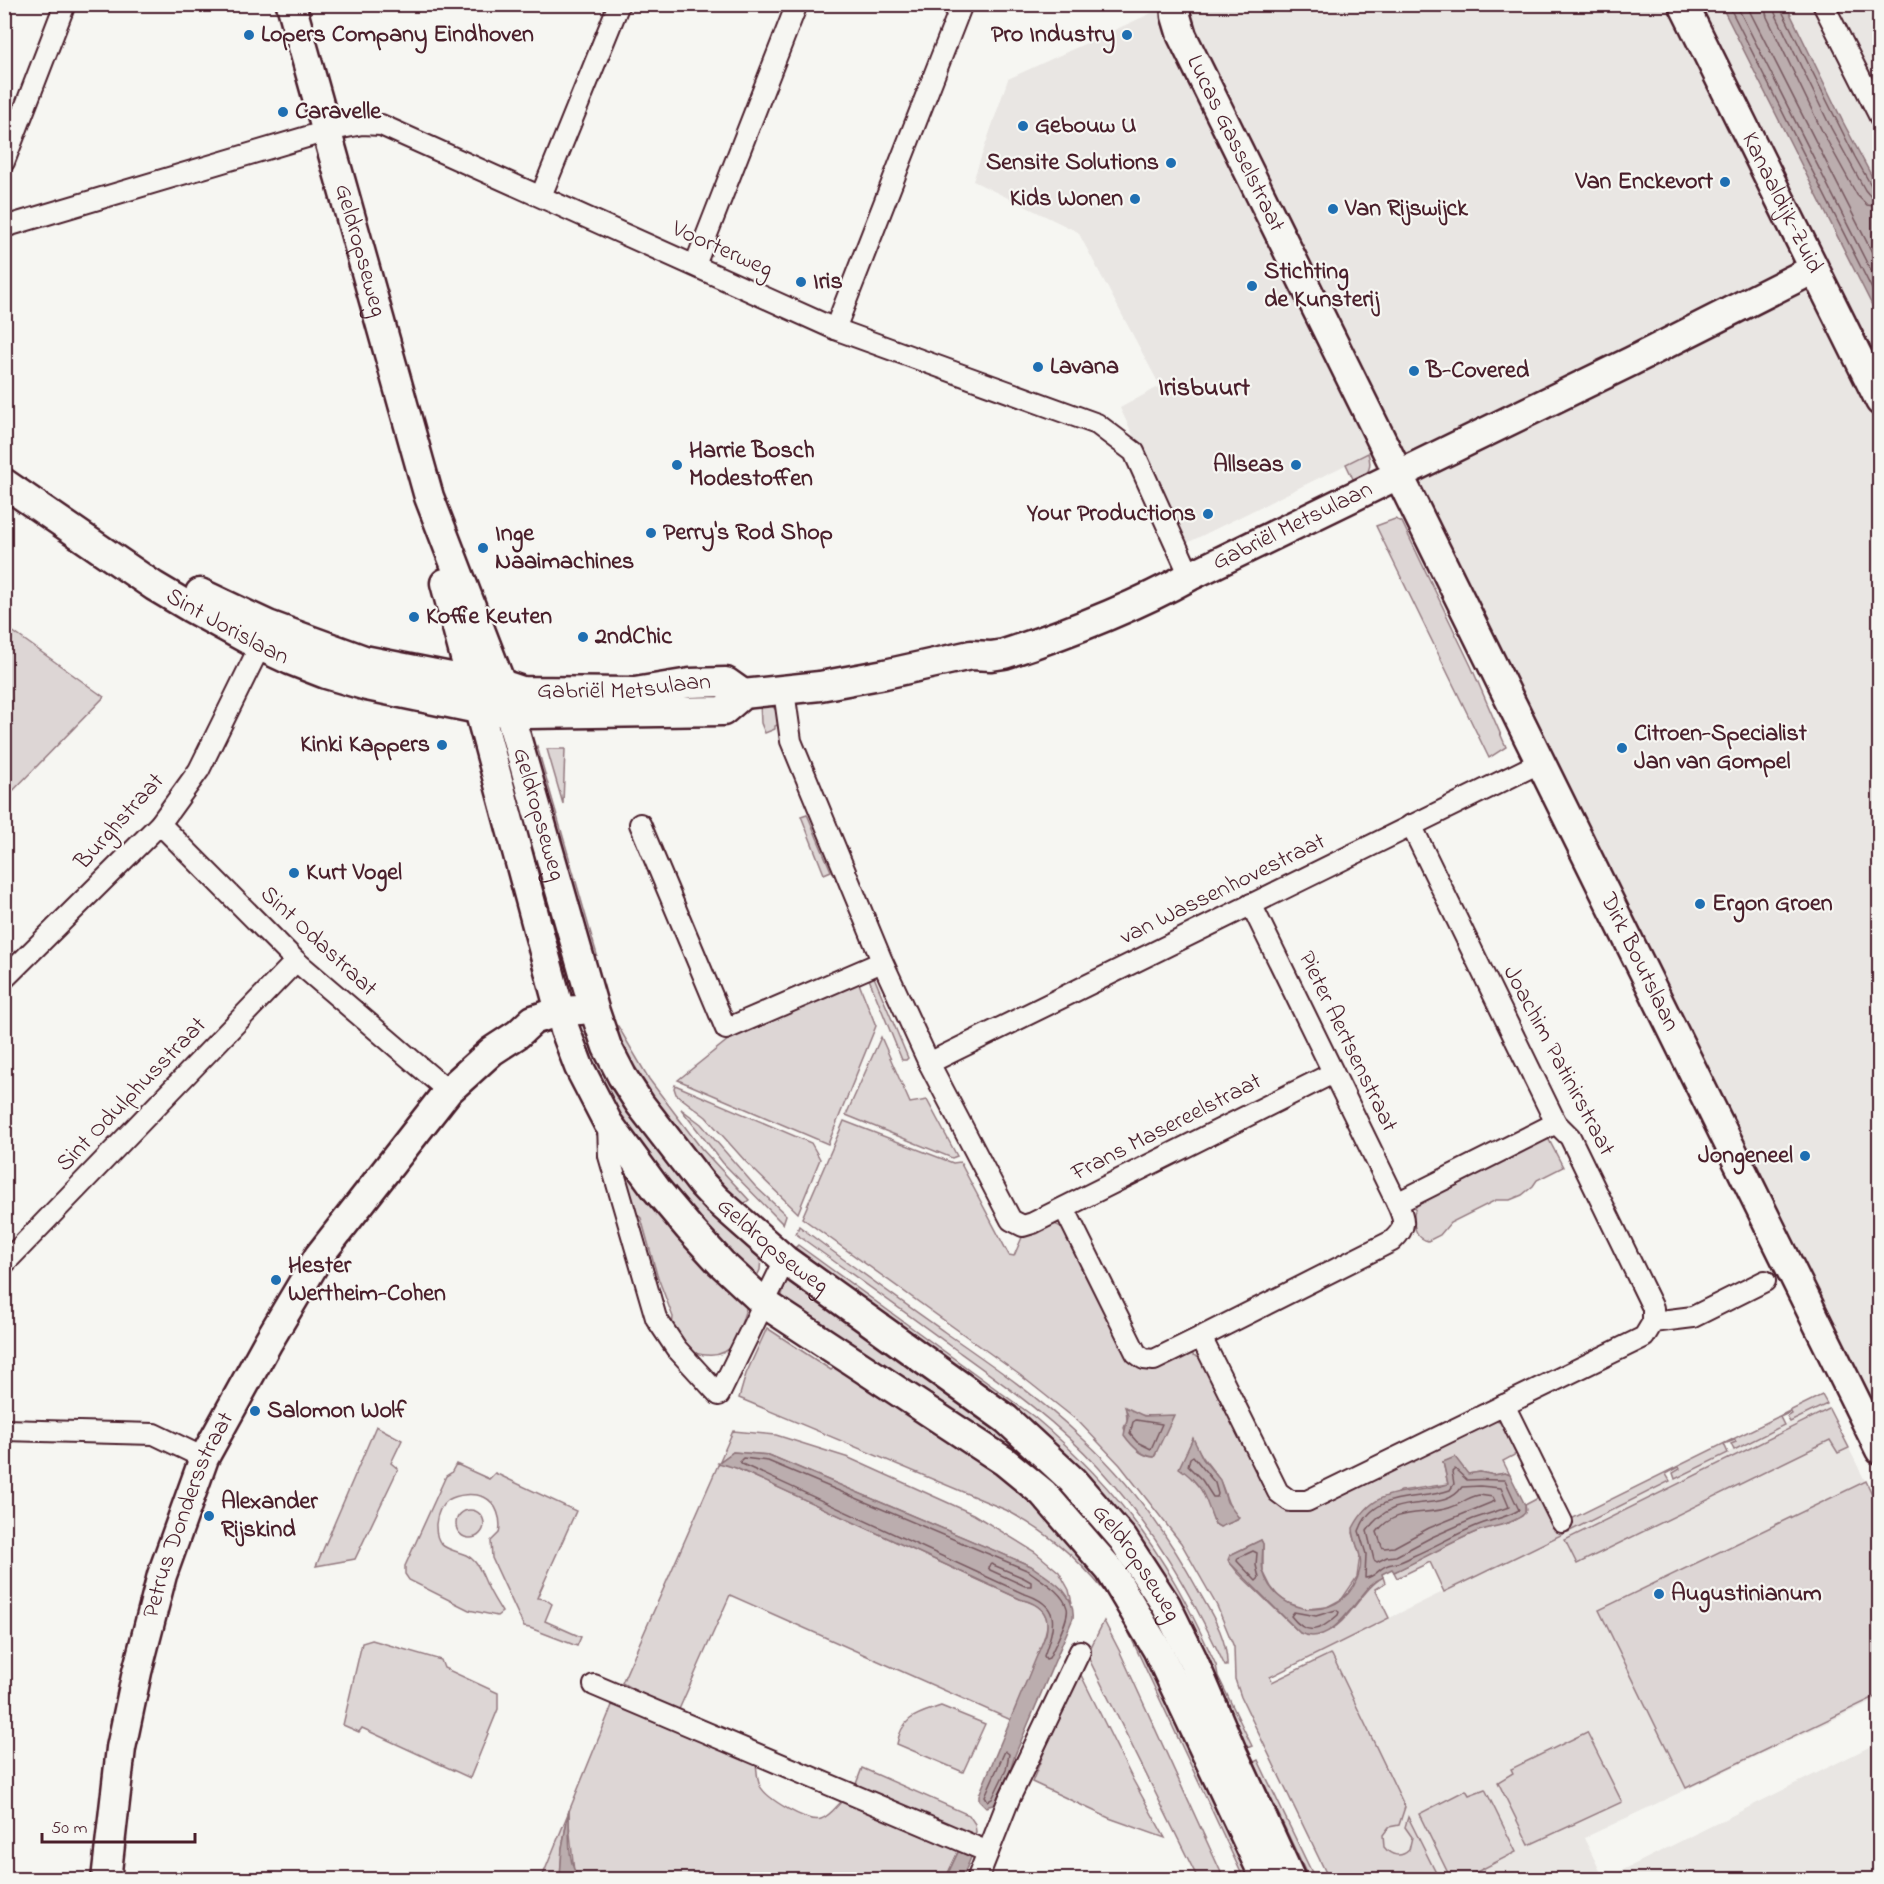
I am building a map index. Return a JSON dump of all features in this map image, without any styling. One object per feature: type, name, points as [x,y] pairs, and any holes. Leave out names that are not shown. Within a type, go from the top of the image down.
[{"type":"street","points":[[4,162],[64,4]]},
{"type":"street","name":"Geldropseweg","points":[[291,4],[429,497],[505,698],[594,1009],[607,1047],[622,1076],[639,1104],[701,1183],[733,1216],[784,1260],[1006,1419],[1072,1480],[1123,1539],[1166,1605],[1291,1880]]},
{"type":"street","points":[[541,196],[619,4]]},
{"type":"street","points":[[695,265],[798,4]]},
{"type":"street","points":[[835,329],[962,4]]},
{"type":"street","name":"Lucas Gasselstraat","points":[[1175,4],[1182,36],[1399,475]]},
{"type":"street","name":"Kanaaldijk-Zuid","points":[[1683,4],[1880,401]]},
{"type":"street","points":[[1823,4],[1880,117]]},
{"type":"street","name":"Voorterweg","points":[[4,227],[327,131],[362,124],[381,125],[835,329],[1097,424],[1134,452],[1190,576]]},
{"type":"street","name":"Gabriël Metsulaan","points":[[505,698],[522,691],[634,692],[690,683],[726,682],[744,694],[784,691],[885,674],[971,655],[1004,654],[1110,615],[1166,590],[1190,576],[1814,269]]},
{"type":"street","name":"Sint Jorislaan","points":[[4,461],[163,571],[216,601],[288,633],[364,660],[471,681],[505,698]]},
{"type":"street","name":"Dirk Boutslaan","points":[[1399,475],[1539,763],[1880,1449]]},
{"type":"street","name":"Sint Jorislaan","points":[[4,483],[154,586],[260,646],[290,660],[367,686],[478,709],[505,698]]},
{"type":"street","name":"Geldropseweg","points":[[429,497],[437,556],[563,1021],[579,1067],[608,1123],[688,1228],[764,1303],[1005,1461],[1051,1502],[1110,1570],[1157,1649],[1266,1880]]},
{"type":"street","name":"Burghstraat","points":[[4,979],[160,824],[199,770],[260,646]]},
{"type":"street","points":[[784,691],[791,741],[882,962],[929,1063]]},
{"type":"street","name":"van Wassenhovestraat","points":[[929,1063],[1539,763]]},
{"type":"street","name":"Sint Odastraat","points":[[160,824],[296,961],[448,1091]]},
{"type":"street","points":[[640,824],[726,1029],[882,962]]},
{"type":"street","name":"Joachim Patinirstraat","points":[[1411,825],[1556,1123],[1570,1137],[1653,1308],[1653,1322]]},
{"type":"street","name":"Pieter Aertsenstraat","points":[[1064,1208],[1136,1353],[1144,1359],[1154,1360],[1392,1241],[1402,1232],[1404,1218],[1251,904]]},
{"type":"street","name":"Sint Odulphusstraat","points":[[4,1264],[296,961]]},
{"type":"street","name":"Petrus Dondersstraat","points":[[106,1880],[121,1748],[137,1671],[162,1575],[204,1458],[268,1342],[319,1256],[448,1091],[492,1051],[518,1034],[538,1038],[563,1021],[594,1009]]},
{"type":"street","name":"Frans Masereelstraat","points":[[929,1063],[1005,1212],[1011,1220],[1023,1226],[1064,1208],[1333,1073]]},
{"type":"street","name":"Geldropseweg","points":[[608,1123],[609,1156],[656,1318],[676,1348],[719,1395],[764,1303]]},
{"type":"street","points":[[1396,1203],[1556,1123]]},
{"type":"street","points":[[764,1303],[784,1260]]},
{"type":"street","points":[[1201,1337],[1278,1492],[1290,1501],[1307,1501],[1644,1337],[1653,1322],[1693,1317],[1765,1281]]},
{"type":"street","points":[[1504,1405],[1562,1522]]},
{"type":"street","points":[[4,1430],[154,1434],[204,1458]]},
{"type":"street","points":[[977,1880],[1009,1799],[1080,1651]]},
{"type":"street","points":[[594,1685],[988,1852]]},
{"type":"shaded area","points":[[1169,5],[1879,5],[1879,1475],[1398,439],[1185,544],[1120,408],[1160,386],[1078,232],[973,181],[1008,79]]},
{"type":"shaded area","points":[[1368,453],[1370,467],[1355,483],[1346,464]]},
{"type":"shaded area","points":[[1395,519],[1402,522],[1471,666],[1506,747],[1489,758],[1376,526]]},
{"type":"shaded area","points":[[5,626],[104,697],[5,799]]},
{"type":"shaded area","points":[[760,702],[770,703],[778,713],[780,724],[765,733],[761,723]]},
{"type":"shaded area","points":[[537,746],[597,955],[591,957],[534,758]]},
{"type":"shaded area","points":[[547,749],[565,749],[563,804]]},
{"type":"shaded area","points":[[807,814],[831,871],[824,874],[801,816]]},
{"type":"shaded area","points":[[874,977],[908,1058],[906,1060],[902,1060],[869,979]]},
{"type":"shaded area","points":[[858,981],[876,1026],[828,1144],[678,1080],[738,1032]]},
{"type":"shaded area","points":[[613,1024],[618,1026],[649,1079],[701,1148],[749,1200],[742,1205],[673,1124],[634,1071],[622,1049]]},
{"type":"shaded area","points":[[592,1032],[761,1257],[760,1270],[756,1278],[691,1211],[652,1162],[616,1111],[596,1080],[577,1039]]},
{"type":"shaded area","points":[[881,1037],[910,1103],[927,1100],[957,1156],[952,1158],[846,1115]]},
{"type":"shaded area","points":[[675,1085],[811,1143],[820,1159],[798,1213],[746,1162],[706,1117],[676,1094]]},
{"type":"shaded area","points":[[681,1109],[701,1124],[755,1186],[786,1215],[783,1224],[723,1163]]},
{"type":"shaded area","points":[[844,1121],[953,1163],[960,1162],[1009,1255],[1014,1256],[1023,1235],[1053,1223],[1065,1229],[1128,1355],[1191,1354],[1202,1359],[1271,1497],[1287,1510],[1307,1510],[1493,1420],[1502,1423],[1520,1452],[1503,1461],[1510,1475],[1480,1472],[1468,1474],[1443,1462],[1448,1484],[1401,1491],[1367,1509],[1356,1524],[1353,1533],[1360,1555],[1357,1577],[1342,1599],[1327,1607],[1306,1609],[1288,1603],[1278,1596],[1263,1571],[1261,1540],[1230,1555],[1228,1560],[1238,1573],[1300,1633],[1321,1633],[1333,1628],[1383,1577],[1385,1583],[1375,1589],[1389,1618],[1270,1677],[1272,1682],[1332,1655],[1405,1807],[1399,1825],[1389,1827],[1383,1835],[1384,1847],[1396,1855],[1409,1850],[1412,1837],[1405,1827],[1408,1817],[1439,1879],[1329,1879],[1241,1697],[1235,1679],[1234,1647],[1217,1606],[1181,1543],[1120,1465],[1079,1422],[1020,1375],[802,1218]],"holes":[[[1126,1408],[1139,1415],[1158,1417],[1154,1457],[1139,1451],[1129,1438],[1124,1428],[1127,1420]],[[1197,1447],[1219,1479],[1229,1505],[1238,1517],[1237,1520],[1220,1527],[1215,1524],[1205,1494],[1188,1474]]]},
{"type":"shaded area","points":[[1546,1138],[1563,1167],[1537,1180],[1522,1195],[1510,1200],[1496,1200],[1450,1223],[1440,1235],[1428,1241],[1422,1239],[1418,1234],[1414,1217],[1417,1204],[1421,1199]]},
{"type":"shaded area","points":[[619,1159],[748,1303],[733,1344],[724,1352],[704,1355],[692,1351],[672,1328],[673,1317],[657,1275],[641,1218],[632,1210]]},
{"type":"shaded area","points":[[799,1226],[1017,1383],[1051,1410],[1100,1455],[1161,1529],[1186,1569],[1218,1626],[1225,1646],[1227,1666],[1154,1537],[1118,1490],[1082,1450],[1011,1390],[796,1234]]},
{"type":"shaded area","points":[[798,1245],[1033,1416],[1093,1473],[1129,1514],[1175,1583],[1216,1665],[1218,1676],[1252,1746],[1247,1748],[1204,1655],[1087,1475],[1033,1424],[1003,1401],[796,1253],[794,1249]]},
{"type":"shaded area","points":[[787,1278],[968,1405],[1030,1454],[1099,1529],[1168,1634],[1166,1638],[1118,1565],[781,1298]]},
{"type":"shaded area","points":[[767,1328],[831,1370],[837,1365],[1006,1479],[1058,1530],[1108,1591],[1106,1593],[1060,1546],[1035,1527],[1006,1510],[739,1398],[746,1374]]},
{"type":"shaded area","points":[[1822,1395],[1827,1404],[1790,1422],[1787,1417],[1792,1414],[1791,1412],[1780,1417],[1784,1425],[1734,1450],[1731,1444],[1736,1442],[1735,1440],[1724,1444],[1728,1453],[1675,1479],[1673,1473],[1680,1469],[1679,1467],[1666,1474],[1670,1481],[1568,1532],[1563,1523]]},
{"type":"shaded area","name":"Augustinianum","points":[[1827,1404],[1879,1509],[1879,1698],[1584,1838],[1604,1879],[1367,1879],[1381,1809],[1310,1657]]},
{"type":"shaded area","points":[[1829,1409],[1849,1448],[1838,1453],[1830,1440],[1577,1564],[1565,1540]]},
{"type":"shaded area","points":[[376,1426],[402,1440],[391,1463],[398,1469],[355,1559],[316,1566]]},
{"type":"shaded area","points":[[733,1431],[776,1435],[849,1458],[973,1514],[1035,1552],[1059,1572],[1069,1590],[1072,1603],[1063,1590],[1031,1566],[769,1455],[733,1452],[720,1462]]},
{"type":"shaded area","points":[[719,1462],[1041,1609],[1046,1616],[1047,1629],[1011,1720],[730,1595],[677,1714],[622,1683]]},
{"type":"shaded area","points":[[456,1464],[489,1479],[495,1473],[576,1511],[537,1598],[545,1599],[552,1604],[545,1621],[581,1637],[577,1646],[524,1627],[492,1558],[491,1541],[499,1533],[500,1523],[498,1512],[484,1497],[466,1495],[448,1500],[438,1514],[437,1535],[444,1546],[475,1562],[502,1612],[497,1616],[469,1610],[409,1580],[405,1574],[405,1566],[446,1476],[451,1473]]},
{"type":"shaded area","points":[[1866,1481],[1879,1509],[1879,1695],[1686,1788],[1599,1610]]},
{"type":"shaded area","points":[[1542,1496],[1541,1501],[1553,1526],[1560,1523],[1565,1533],[1444,1592],[1430,1562],[1397,1578],[1394,1572],[1446,1546],[1478,1531],[1522,1516],[1526,1510],[1525,1505]]},
{"type":"shaded area","points":[[470,1510],[480,1514],[484,1524],[480,1534],[470,1538],[460,1534],[456,1524],[460,1514]]},
{"type":"shaded area","points":[[1120,1614],[1134,1632],[1253,1879],[1244,1879]]},
{"type":"shaded area","points":[[1104,1621],[1224,1879],[1198,1879],[1087,1655]]},
{"type":"shaded area","points":[[372,1640],[441,1660],[444,1668],[498,1693],[498,1709],[470,1778],[362,1728],[359,1732],[343,1725],[362,1643]]},
{"type":"shaded area","points":[[1078,1669],[1133,1780],[1165,1838],[1109,1818],[1032,1782]]},
{"type":"shaded area","points":[[613,1703],[756,1763],[759,1784],[764,1791],[797,1814],[821,1819],[830,1814],[842,1801],[960,1848],[945,1879],[579,1879],[574,1872],[568,1814],[562,1848],[560,1879],[541,1880]]},
{"type":"shaded area","points":[[941,1706],[985,1724],[963,1772],[897,1744],[899,1735],[907,1722],[918,1714]]},
{"type":"shaded area","points":[[1587,1732],[1622,1802],[1529,1845],[1498,1782],[1513,1773],[1511,1769]]},
{"type":"shaded area","points":[[1879,1742],[1879,1879],[1605,1879]]},
{"type":"shaded area","points":[[1258,1760],[1315,1879],[1309,1879],[1254,1762]]},
{"type":"shaded area","points":[[862,1768],[969,1815],[975,1824],[976,1832],[973,1837],[859,1788],[856,1784]]},
{"type":"shaded area","points":[[1485,1789],[1516,1852],[1463,1879],[1451,1879],[1419,1814],[1466,1790],[1469,1795]]},
{"type":"water","points":[[1721,5],[1786,5],[1879,190],[1879,319]]},
{"type":"water","points":[[1125,1407],[1144,1416],[1174,1415],[1154,1457],[1145,1455],[1124,1435],[1128,1416]]},
{"type":"water","points":[[1193,1438],[1203,1459],[1220,1480],[1227,1502],[1239,1518],[1237,1520],[1220,1527],[1215,1524],[1199,1487],[1188,1474],[1179,1468]]},
{"type":"water","points":[[733,1452],[769,1455],[1031,1566],[1053,1581],[1066,1594],[1073,1609],[1073,1618],[1015,1755],[1004,1790],[996,1804],[986,1807],[979,1800],[979,1795],[1046,1634],[1047,1620],[1042,1610],[1033,1603],[736,1468],[718,1463]]},
{"type":"water","points":[[1455,1457],[1468,1474],[1480,1472],[1510,1475],[1525,1505],[1525,1513],[1508,1523],[1466,1537],[1394,1572],[1392,1569],[1382,1574],[1383,1577],[1372,1584],[1341,1621],[1322,1634],[1311,1636],[1300,1633],[1229,1562],[1230,1555],[1261,1540],[1263,1571],[1271,1588],[1283,1600],[1297,1607],[1313,1609],[1328,1606],[1342,1599],[1353,1586],[1360,1569],[1361,1563],[1353,1528],[1362,1513],[1383,1497],[1448,1484],[1443,1462]]},
{"type":"water","points":[[569,1810],[570,1855],[579,1879],[560,1879],[562,1848]]},
{"type":"water","points":[[960,1848],[972,1855],[962,1879],[945,1880]]},
{"type":"place","name":"Lopers Company Eindhoven","points":[[249,35]]},
{"type":"place","name":"Pro Industry","points":[[1127,35]]},
{"type":"place","name":"Caravelle","points":[[283,112]]},
{"type":"place","name":"Gebouw U","points":[[1023,126]]},
{"type":"place","name":"Sensite Solutions","points":[[1171,163]]},
{"type":"place","name":"Van Enckevort","points":[[1725,182]]},
{"type":"place","name":"Kids Wonen","points":[[1135,199]]},
{"type":"place","name":"Van Rijswijck","points":[[1333,209]]},
{"type":"place","name":"Iris","points":[[801,282]]},
{"type":"place","name":"Stichting de Kunsterij","points":[[1252,286]]},
{"type":"place","name":"Lavana","points":[[1038,367]]},
{"type":"place","name":"B-Covered","points":[[1414,371]]},
{"type":"place","name":"Harrie Bosch Modestoffen","points":[[677,465]]},
{"type":"place","name":"Allseas","points":[[1296,465]]},
{"type":"place","name":"Your Productions","points":[[1208,514]]},
{"type":"place","name":"Perry's Rod Shop","points":[[651,533]]},
{"type":"place","name":"Inge Naaimachines","points":[[483,548]]},
{"type":"place","name":"Koffie Keuten","points":[[414,617]]},
{"type":"place","name":"2ndChic","points":[[583,637]]},
{"type":"place","name":"Kinki Kappers","points":[[442,745]]},
{"type":"place","name":"Citroen-Specialist Jan van Gompel","points":[[1622,748]]},
{"type":"place","name":"Kurt Vogel","points":[[294,873]]},
{"type":"place","name":"Ergon Groen","points":[[1700,904]]},
{"type":"place","name":"Jongeneel","points":[[1805,1156]]},
{"type":"place","name":"Hester Wertheim-Cohen","points":[[276,1280]]},
{"type":"place","name":"Salomon Wolf","points":[[255,1411]]},
{"type":"place","name":"Alexander Rijskind","points":[[209,1516]]},
{"type":"place","name":"Augustinianum","points":[[1659,1594]]},
{"type":"district","name":"Irisbuurt","points":[[1204,389]]}]
